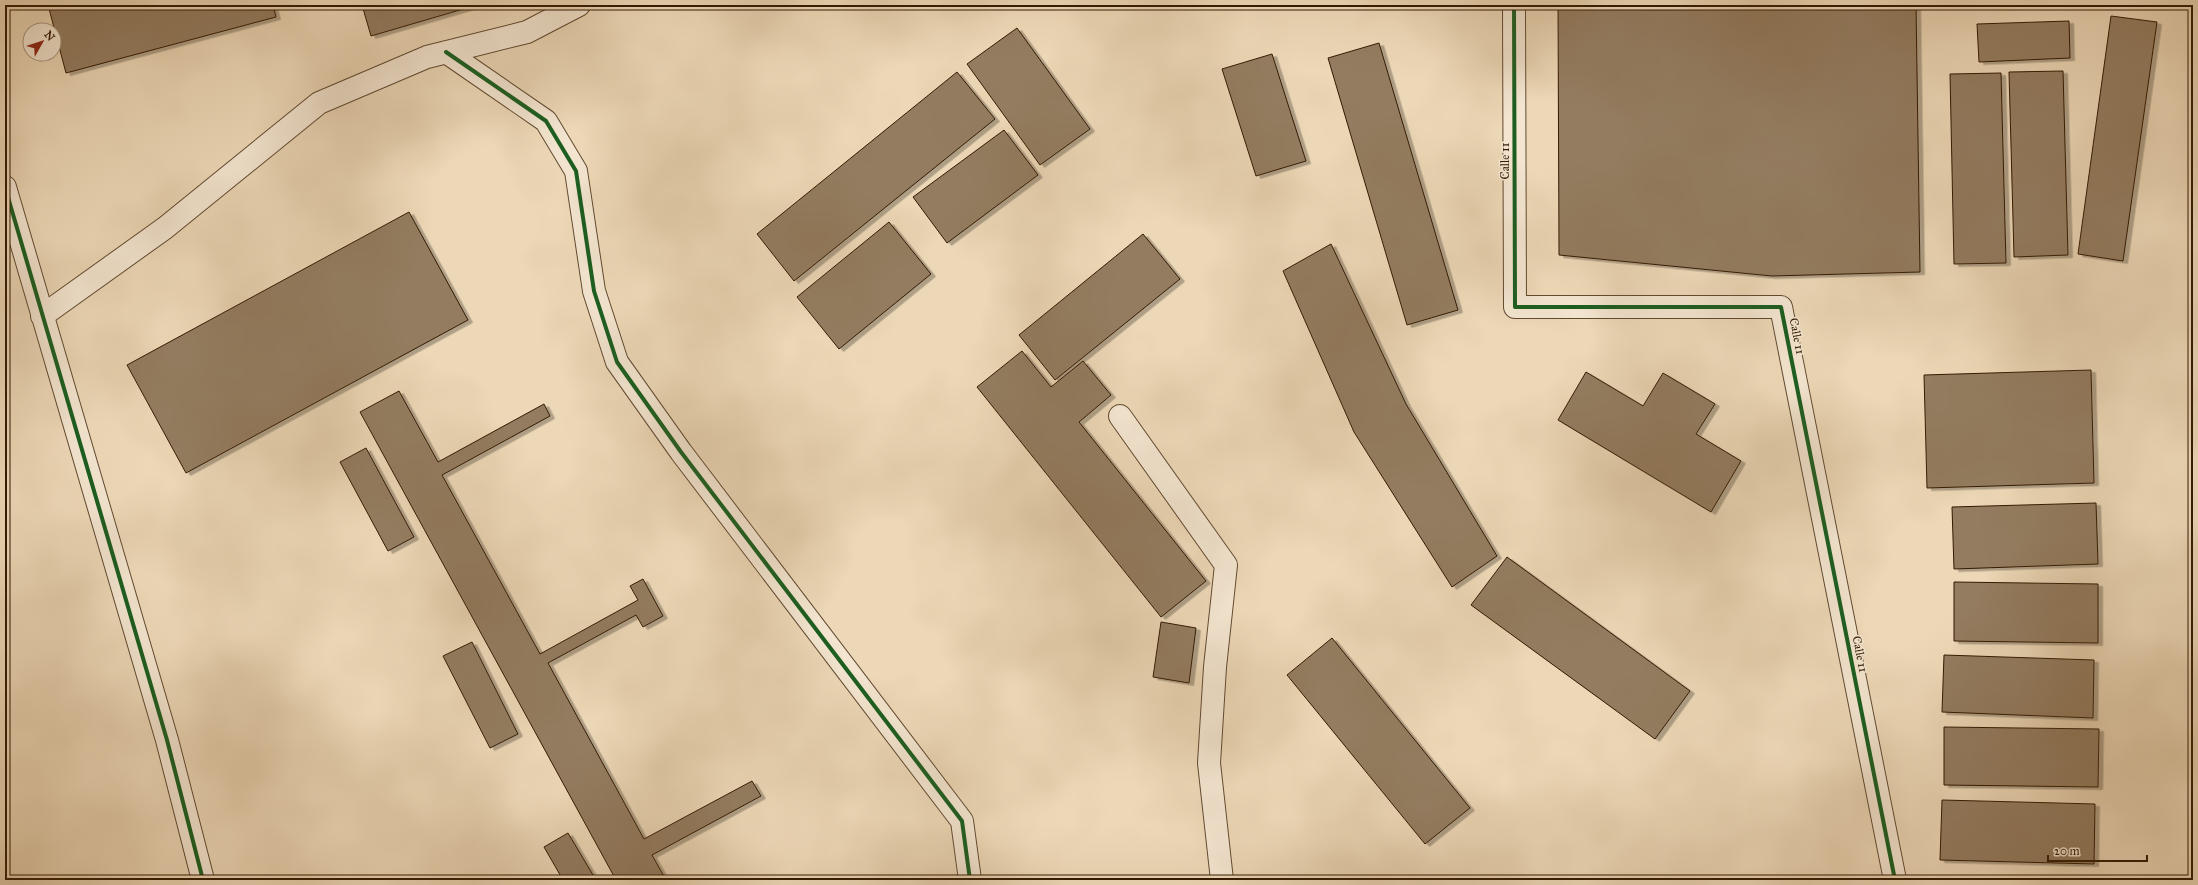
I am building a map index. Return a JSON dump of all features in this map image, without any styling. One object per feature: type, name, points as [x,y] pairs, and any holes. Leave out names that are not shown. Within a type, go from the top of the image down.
[{"type":"street","points":[[42,316],[165,228],[319,103],[427,57],[527,32],[579,5]]},
{"type":"street","name":"Calle 11","points":[[1514,5],[1515,307],[1781,307],[1895,880]]},
{"type":"street","points":[[446,52],[546,121],[576,171],[594,291],[617,362],[681,452],[962,821],[970,880]]},
{"type":"street","points":[[5,187],[167,740],[203,880]]},
{"type":"street","points":[[1120,416],[1226,565],[1215,668],[1208,762],[1222,880]]},
{"type":"building","points":[[48,5],[273,5],[276,17],[66,73],[62,58],[62,22],[52,22]]},
{"type":"building","points":[[362,5],[477,5],[371,36]]},
{"type":"building","points":[[1558,5],[1916,5],[1920,272],[1772,276],[1559,255]]},
{"type":"building","points":[[2111,16],[2157,22],[2123,261],[2078,254]]},
{"type":"building","points":[[2069,21],[2070,58],[1979,62],[1977,24]]},
{"type":"building","points":[[1017,28],[1090,129],[1040,165],[967,64]]},
{"type":"building","points":[[1379,43],[1458,310],[1407,325],[1328,58]]},
{"type":"building","points":[[1272,54],[1306,161],[1256,176],[1222,69]]},
{"type":"building","points":[[2063,71],[2068,255],[2014,257],[2009,72]]},
{"type":"building","points":[[957,72],[995,119],[794,281],[757,234]]},
{"type":"building","points":[[2001,73],[2006,263],[1954,264],[1950,74]]},
{"type":"building","points":[[1004,130],[1038,175],[947,243],[913,197]]},
{"type":"building","points":[[409,212],[468,320],[186,473],[127,365]]},
{"type":"building","points":[[889,222],[931,274],[839,349],[797,297]]},
{"type":"building","points":[[1143,234],[1180,279],[1055,380],[1019,335]]},
{"type":"building","points":[[1331,244],[1406,404],[1497,556],[1452,587],[1354,432],[1283,271]]},
{"type":"building","points":[[1022,351],[1051,387],[1083,361],[1111,395],[1079,422],[1206,581],[1161,617],[977,387]]},
{"type":"building","points":[[2091,370],[2094,483],[1927,488],[1924,375]]},
{"type":"building","points":[[1586,372],[1643,406],[1663,373],[1715,404],[1696,434],[1741,461],[1711,512],[1558,420]]},
{"type":"building","points":[[399,391],[438,462],[544,404],[550,416],[442,475],[540,654],[638,600],[630,586],[643,579],[663,616],[643,627],[636,615],[548,663],[644,839],[752,781],[761,796],[652,855],[666,880],[616,880],[360,412]]},
{"type":"building","points":[[366,448],[414,537],[388,551],[340,462]]},
{"type":"building","points":[[2096,503],[2098,564],[1954,569],[1952,507]]},
{"type":"building","points":[[1507,557],[1690,691],[1655,739],[1471,605]]},
{"type":"building","points":[[1954,582],[2098,584],[2098,643],[1954,641]]},
{"type":"building","points":[[1161,622],[1196,628],[1189,683],[1153,677]]},
{"type":"building","points":[[1332,638],[1470,808],[1425,844],[1287,675]]},
{"type":"building","points":[[472,642],[518,734],[490,748],[443,656]]},
{"type":"building","points":[[1944,655],[2094,660],[2093,718],[1942,712]]},
{"type":"building","points":[[1944,727],[2099,729],[2098,787],[1944,785]]},
{"type":"building","points":[[1942,800],[2095,804],[2094,864],[1940,860]]},
{"type":"building","points":[[568,833],[596,880],[563,880],[544,847]]},
{"type":"cycle path","points":[[1514,5],[1515,307],[1781,307],[1895,880]]},
{"type":"cycle path","points":[[446,52],[546,121],[576,171],[594,291],[617,362],[681,452],[962,821],[970,880]]},
{"type":"cycle path","points":[[5,187],[167,740],[203,880]]}]
